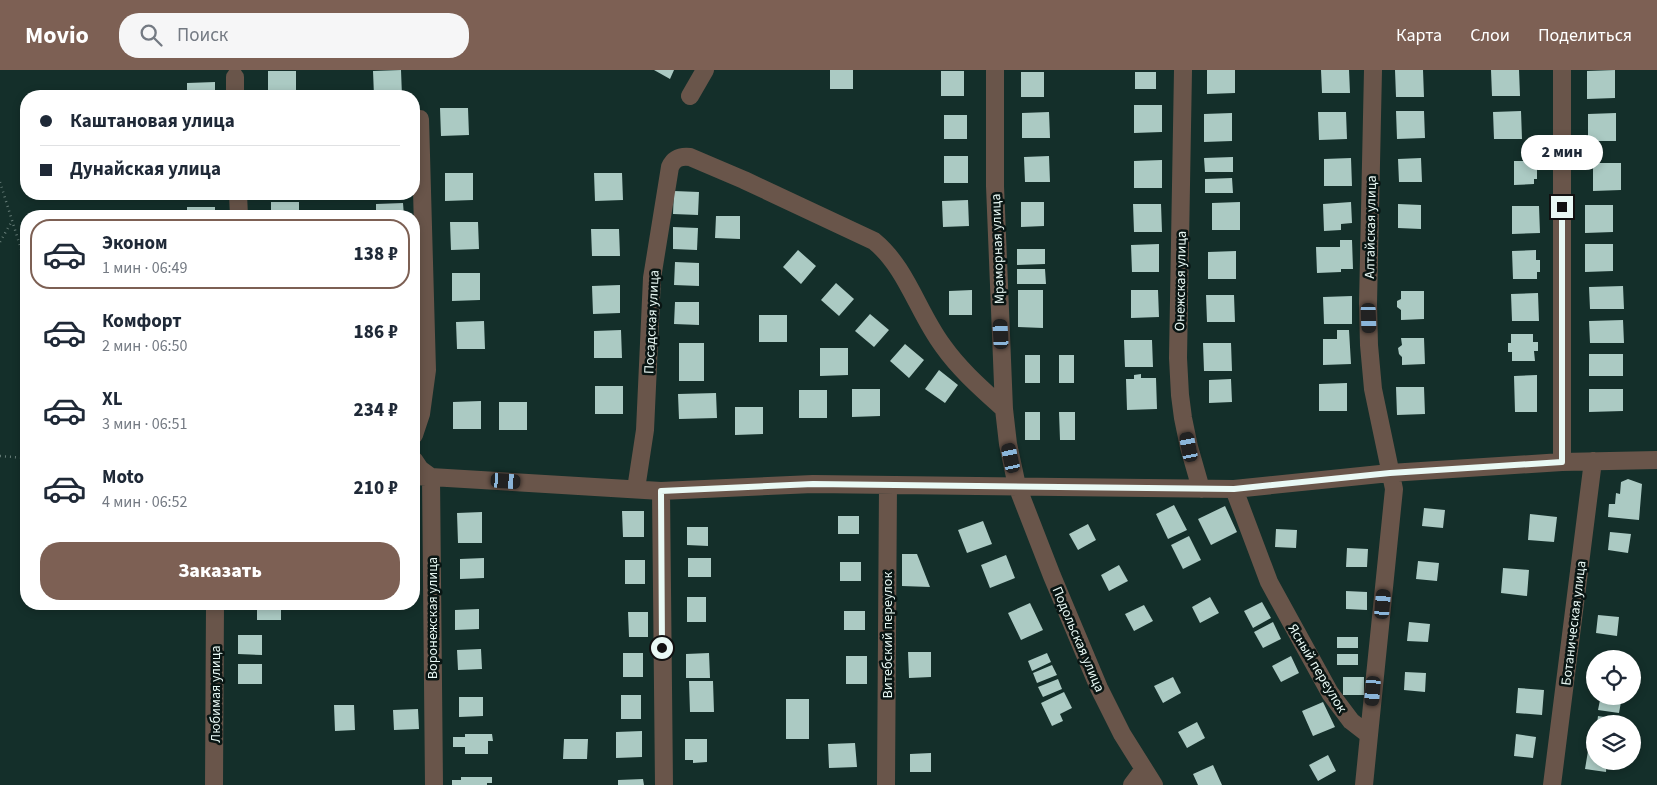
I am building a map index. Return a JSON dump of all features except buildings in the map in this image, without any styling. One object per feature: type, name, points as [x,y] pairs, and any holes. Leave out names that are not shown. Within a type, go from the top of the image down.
[{"type":"street","points":[[690,96],[705,70]]},
{"type":"street","name":"Мраморная улица","points":[[994,70],[994,186],[1004,409],[1008,444],[1017,486]]},
{"type":"street","name":"Онежская улица","points":[[1183,70],[1178,358],[1180,395],[1189,447],[1201,490]]},
{"type":"street","name":"Алтайская улица","points":[[1373,70],[1368,304],[1369,345],[1373,389],[1390,473]]},
{"type":"street","points":[[1562,70],[1562,462]]},
{"type":"street","points":[[235,77],[235,90]]},
{"type":"street","points":[[420,119],[427,370],[420,417]]},
{"type":"street","name":"Посадская улица","points":[[636,490],[645,430],[652,278],[670,167],[677,158],[690,157],[744,180],[874,241],[886,251],[898,269],[943,347],[969,377],[1004,409]]},
{"type":"street","points":[[420,476],[661,491],[813,484],[1201,490],[1234,489],[1390,473],[1562,462],[1657,460]]},
{"type":"street","name":"Ботаническая улица","points":[[1552,785],[1593,461]]},
{"type":"street","points":[[420,469],[431,477]]},
{"type":"street","name":"Ясный переулок","points":[[1369,735],[1394,489],[1390,473]]},
{"type":"street","name":"Воронежская улица","points":[[431,477],[434,785]]},
{"type":"street","name":"Витебский переулок","points":[[886,785],[888,485]]},
{"type":"street","name":"Подольская улица","points":[[1017,486],[1099,688],[1122,734],[1154,785]]},
{"type":"street","name":"Ясный переулок","points":[[1234,489],[1273,590],[1330,693],[1351,721],[1369,735]]},
{"type":"street","points":[[661,491],[664,785]]},
{"type":"street","name":"Любимая улица","points":[[214,785],[215,610]]},
{"type":"street","points":[[1364,785],[1369,735]]},
{"type":"street","points":[[1132,785],[1144,769]]},
{"type":"path","points":[[0,182],[20,246]]},
{"type":"path","points":[[0,242],[12,221]]},
{"type":"path","points":[[0,456],[20,458]]},
{"type":"route","points":[[662,648],[661,491],[813,484],[1234,489],[1390,473],[1562,462],[1562,207]]}]
